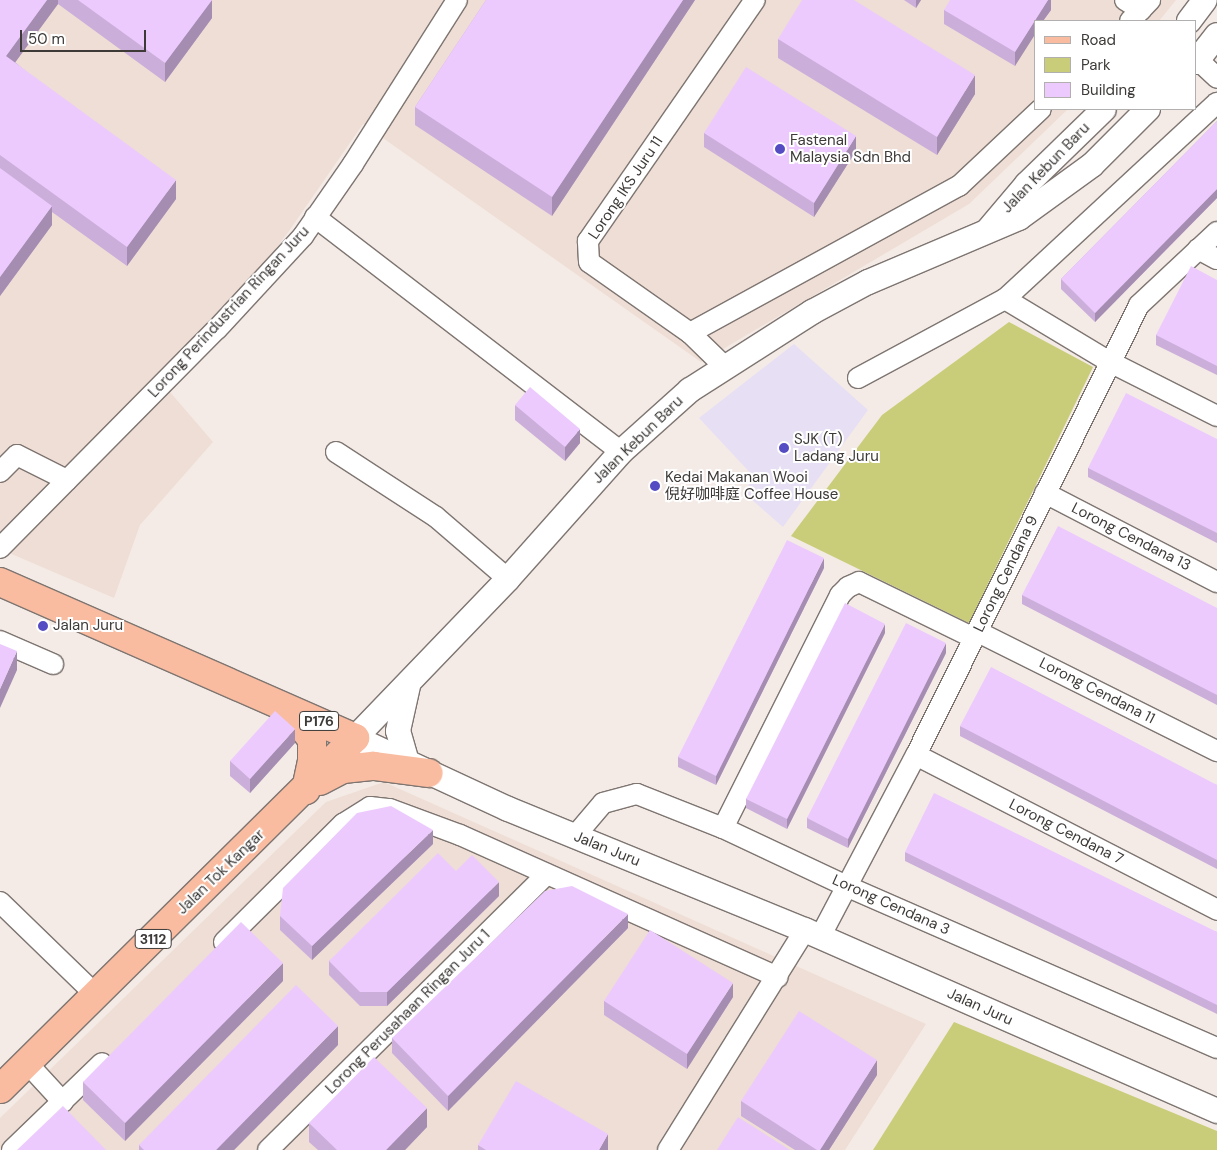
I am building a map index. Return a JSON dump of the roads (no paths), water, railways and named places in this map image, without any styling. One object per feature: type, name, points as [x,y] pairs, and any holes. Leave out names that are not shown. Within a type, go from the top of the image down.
[{"type":"main road","name":"Jalan Juru","points":[[0,582],[282,704],[355,738]]},
{"type":"main road","points":[[282,704],[312,739],[314,748],[306,790]]},
{"type":"main road","name":"Jalan Tok Kangar","points":[[0,1089],[306,790],[355,738]]},
{"type":"main road","points":[[306,790],[344,769],[374,766],[418,768]]},
{"type":"street","name":"Lorong Perindustrian Ringan Juru","points":[[0,548],[217,330],[315,218],[353,164],[457,0]]},
{"type":"street","name":"Lorong IKS Juru 11","points":[[725,366],[690,333],[589,262],[588,241],[755,0]]},
{"type":"street","points":[[1189,20],[1205,0]]},
{"type":"street","points":[[1217,35],[1197,61],[1217,78]]},
{"type":"street","points":[[858,378],[1005,299],[1217,103]]},
{"type":"street","points":[[690,333],[959,186],[1040,110]]},
{"type":"street","name":"Jalan Kebun Baru","points":[[989,229],[1027,184],[1103,110]]},
{"type":"street","name":"Jalan Kebun Baru","points":[[355,738],[508,579],[621,452],[676,401],[725,366],[868,282],[989,229],[1019,218],[1092,165],[1147,110]]},
{"type":"street","points":[[315,218],[621,452]]},
{"type":"street","name":"Lorong Cendana 9","points":[[668,1150],[778,977],[846,886],[916,755],[1139,305],[1217,232]]},
{"type":"street","points":[[1198,249],[1217,259]]},
{"type":"street","points":[[1005,299],[1110,362],[1217,416]]},
{"type":"street","points":[[336,452],[436,517],[508,579]]},
{"type":"street","points":[[0,472],[17,456],[67,480]]},
{"type":"street","name":"Lorong Cendana 13","points":[[1045,493],[1217,582]]},
{"type":"street","name":"Lorong Cendana 11","points":[[724,828],[840,595],[848,587],[859,582],[976,635],[1217,751]]},
{"type":"street","points":[[0,641],[53,664]]},
{"type":"street","points":[[408,684],[398,730],[418,768]]},
{"type":"street","name":"Jalan Juru","points":[[355,738],[418,768],[575,836],[812,934],[1217,1111]]},
{"type":"street","name":"Lorong Cendana 7","points":[[916,755],[1217,910]]},
{"type":"street","name":"Lorong Cendana 3","points":[[575,836],[603,803],[637,794],[724,828],[846,886],[1217,1048]]},
{"type":"street","points":[[210,956],[343,824],[370,807],[399,812],[547,874],[778,977]]},
{"type":"street","name":"Lorong Perusahaan Ringan Juru 1","points":[[268,1150],[547,874]]},
{"type":"street","points":[[0,902],[96,995]]},
{"type":"street","points":[[12,1150],[119,1046]]},
{"type":"street","points":[[27,1063],[63,1102]]},
{"type":"place","name":"Fastenal Malaysia Sdn Bhd","points":[[780,149]]},
{"type":"place","name":"SJK (T) Ladang Juru","points":[[784,448]]},
{"type":"place","name":"Kedai Makanan Wooi 倪好咖啡庭 Coffee House","points":[[655,486]]},
{"type":"place","name":"Jalan Juru","points":[[43,626]]}]
